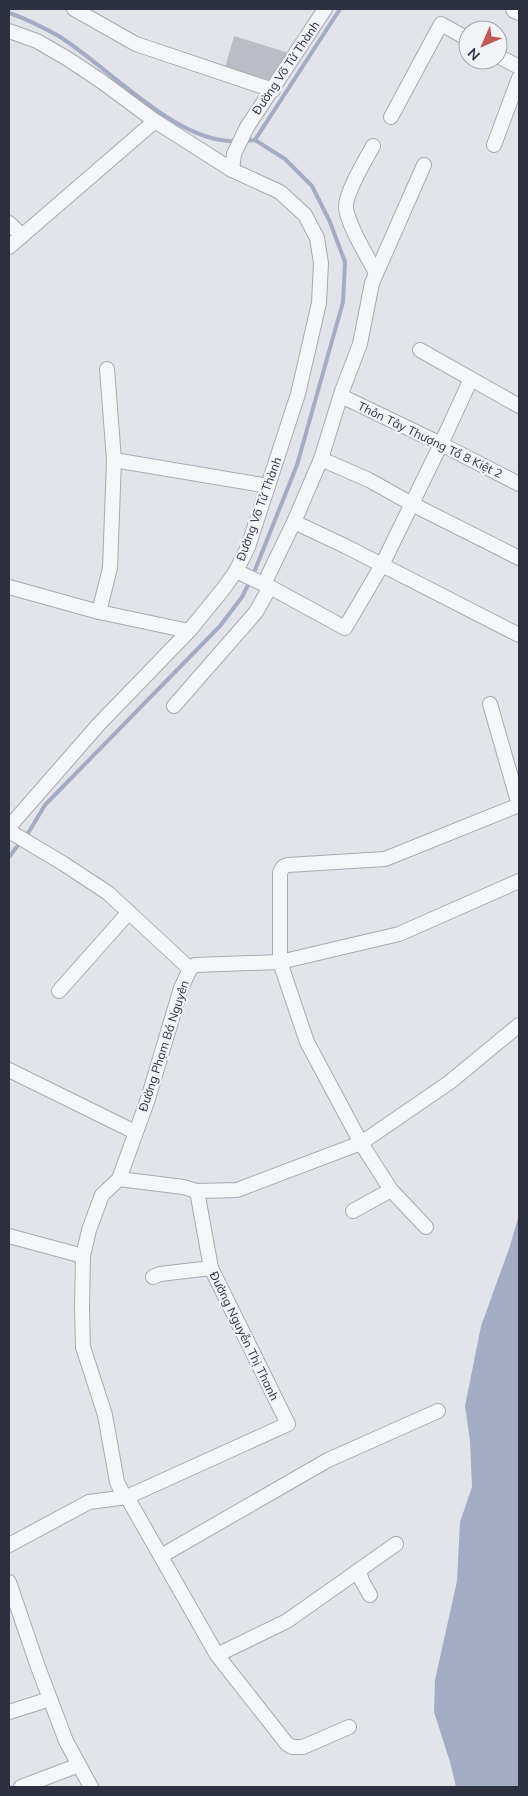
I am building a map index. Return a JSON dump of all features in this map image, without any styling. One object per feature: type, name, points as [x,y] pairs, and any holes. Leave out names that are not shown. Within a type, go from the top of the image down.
[{"type":"street","points":[[74,9],[136,44],[273,90]]},
{"type":"street","name":"Đường Võ Tử Thành","points":[[232,170],[234,154],[247,127],[325,9]]},
{"type":"street","points":[[391,117],[441,24],[458,33]]},
{"type":"street","name":"Đường Võ Tử Thành","points":[[9,31],[37,41],[68,59],[155,121],[232,170],[280,192],[304,215],[317,238],[321,262],[319,303],[298,394],[248,546],[242,574],[224,588],[189,631],[99,724],[11,831]]},
{"type":"street","points":[[494,145],[519,78]]},
{"type":"street","points":[[9,247],[155,121]]},
{"type":"street","points":[[373,146],[355,180],[346,204],[351,225],[376,273]]},
{"type":"street","points":[[174,706],[256,612],[320,459],[360,344],[372,283],[424,166]]},
{"type":"street","points":[[9,223],[22,236]]},
{"type":"street","points":[[420,350],[519,406]]},
{"type":"street","points":[[99,612],[110,568],[114,460],[107,369]]},
{"type":"street","points":[[242,574],[267,585],[345,628],[382,565],[471,379]]},
{"type":"street","name":"Thôn Tây Thượng Tổ 8 Kiệt 2","points":[[341,396],[519,484]]},
{"type":"street","points":[[320,459],[369,480],[519,558]]},
{"type":"street","points":[[114,460],[268,486]]},
{"type":"street","points":[[294,522],[519,635]]},
{"type":"street","points":[[9,587],[99,612],[189,631]]},
{"type":"street","points":[[426,1227],[391,1190],[361,1143],[307,1042],[280,962],[280,873],[288,865],[385,859],[519,805],[490,704]]},
{"type":"street","name":"Đường Phạm Bá Nguyên","points":[[11,831],[108,893],[190,969],[181,988],[148,1099],[119,1179]]},
{"type":"street","points":[[190,969],[196,965],[280,962],[399,934],[519,881]]},
{"type":"street","points":[[60,991],[129,912]]},
{"type":"street","points":[[349,1726],[303,1747],[292,1747],[287,1744],[217,1655],[117,1482],[106,1415],[82,1347],[83,1256],[89,1230],[102,1195],[119,1179],[183,1188],[196,1192],[237,1190],[361,1143],[450,1082],[519,1025]]},
{"type":"street","points":[[9,1070],[135,1132]]},
{"type":"street","points":[[353,1211],[391,1190]]},
{"type":"street","name":"Đường Nguyễn Thị Thanh","points":[[9,1545],[89,1502],[125,1497],[288,1424],[211,1268],[196,1192]]},
{"type":"street","points":[[9,1236],[83,1256]]},
{"type":"street","points":[[153,1277],[160,1274],[211,1268]]},
{"type":"street","points":[[161,1556],[328,1460],[438,1411]]},
{"type":"street","points":[[217,1655],[287,1621],[396,1544]]},
{"type":"street","points":[[359,1570],[362,1581],[370,1595]]},
{"type":"street","points":[[9,1582],[66,1741],[91,1787]]},
{"type":"street","points":[[9,1712],[50,1699]]},
{"type":"street","points":[[21,1787],[79,1766]]},
{"type":"water","points":[[519,1214],[519,1787],[456,1787],[434,1712],[435,1680],[457,1581],[460,1522],[472,1487],[470,1441],[465,1406],[481,1326],[510,1246]]},
{"type":"building","points":[[234,36],[289,53],[271,82],[225,68]]},
{"type":"waterway","points":[[255,140],[340,9]]},
{"type":"waterway","points":[[9,13],[57,35],[77,48],[143,101],[167,117],[191,130],[214,139],[237,141]]},
{"type":"waterway","points":[[244,141],[255,140],[285,159],[312,186],[330,222],[345,262],[343,302],[297,465],[253,575]]},
{"type":"waterway","points":[[9,857],[30,830],[45,805],[220,626],[242,597],[250,581]]}]
